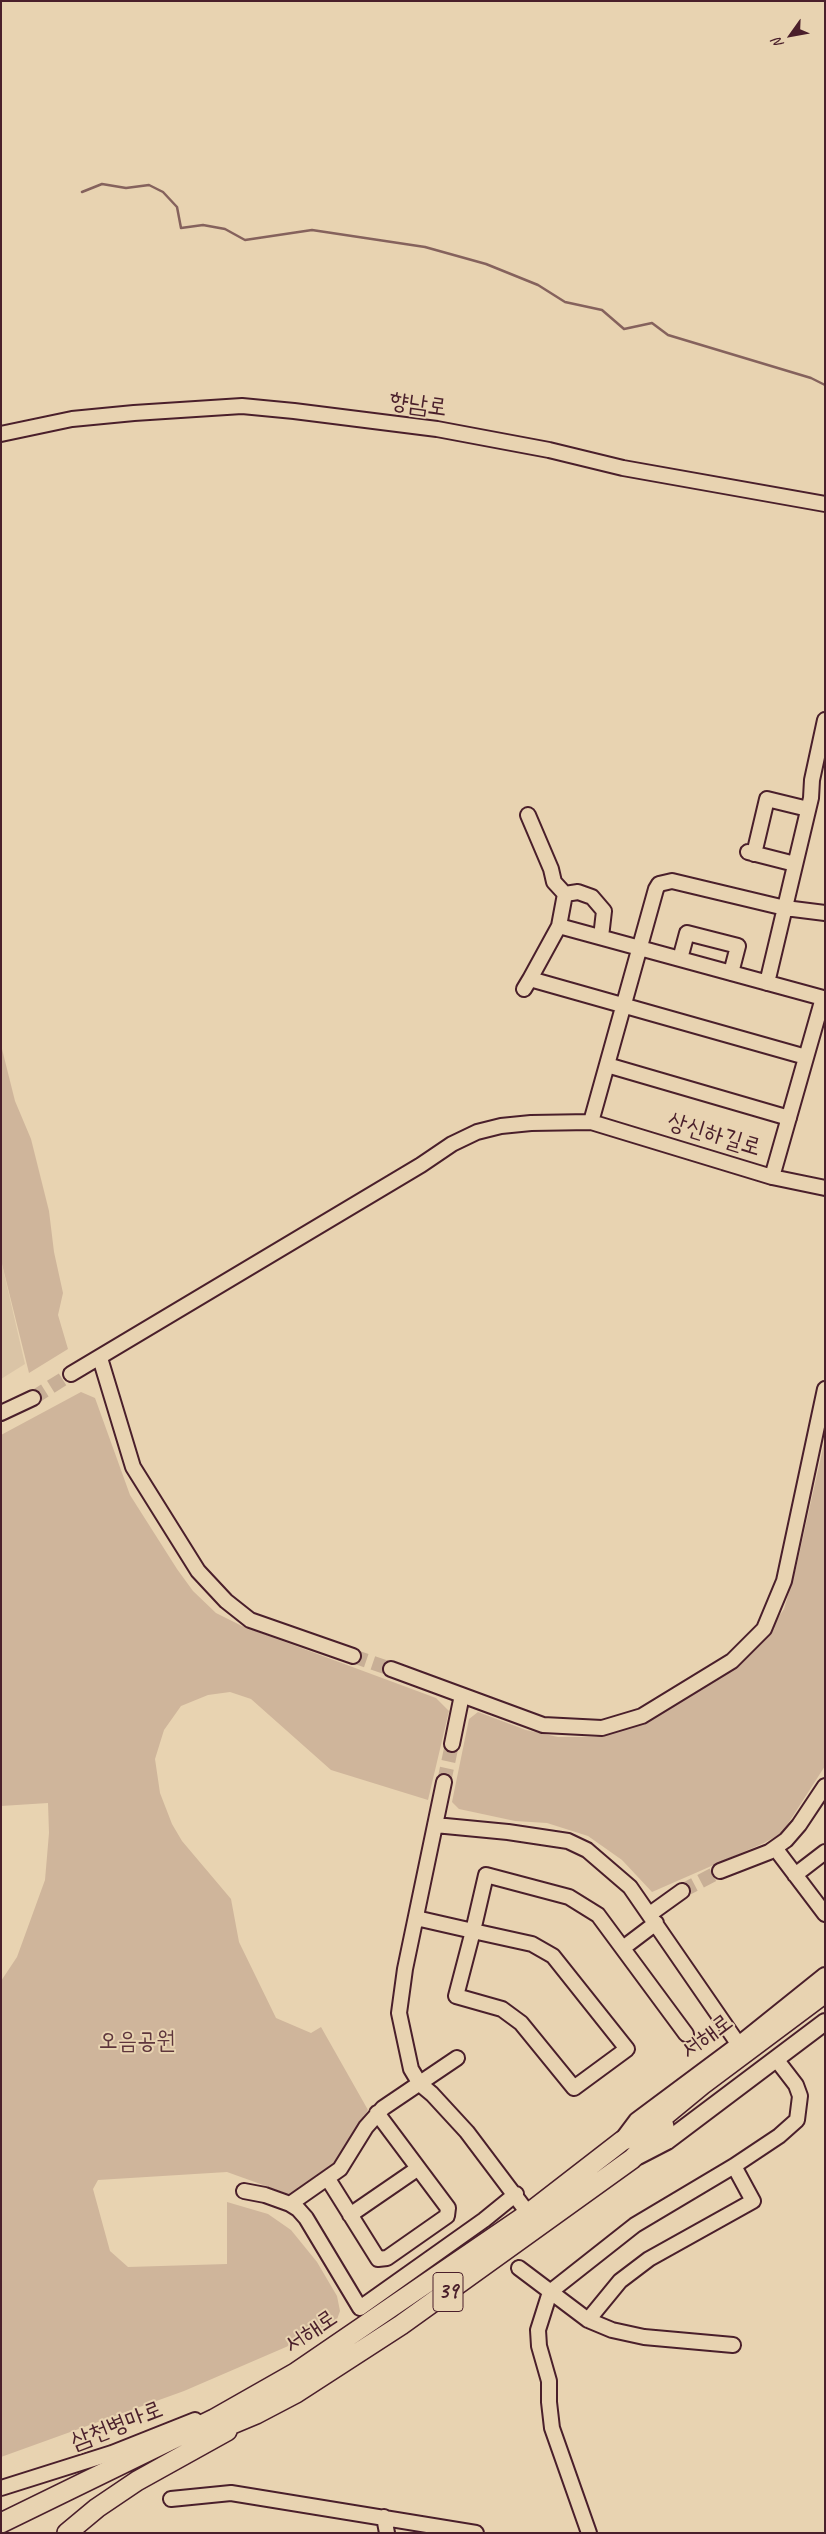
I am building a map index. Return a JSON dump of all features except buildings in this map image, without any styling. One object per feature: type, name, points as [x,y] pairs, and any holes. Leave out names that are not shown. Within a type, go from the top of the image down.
[{"type":"highway","name":"서해로","points":[[1,2523],[252,2408],[296,2394],[401,2326],[534,2220],[622,2141],[651,2127],[702,2085],[825,1993]]},
{"type":"highway","name":"서해로","points":[[534,2220],[632,2159],[662,2128],[825,2001]]},
{"type":"highway","name":"서해로","points":[[7,2533],[252,2408]]},
{"type":"highway","points":[[66,2533],[97,2508],[252,2408]]},
{"type":"main road","name":"서해로","points":[[622,2141],[637,2121],[740,2045],[825,1976]]},
{"type":"main road","name":"서해로","points":[[632,2159],[667,2141],[825,2022]]},
{"type":"street","name":"향남로","points":[[1,434],[72,419],[134,413],[242,406],[294,410],[447,431],[549,450],[623,468],[825,504]]},
{"type":"street","points":[[767,983],[808,809],[825,720]]},
{"type":"street","points":[[795,864],[751,853],[767,799],[808,809]]},
{"type":"street","points":[[528,816],[551,869],[554,882],[565,894]]},
{"type":"street","points":[[591,1122],[656,889],[665,882],[678,882],[785,908],[825,913]]},
{"type":"street","points":[[565,894],[578,892],[592,898],[604,911],[601,937]]},
{"type":"street","points":[[565,894],[558,926],[527,984],[623,1006],[806,1057]]},
{"type":"street","points":[[558,926],[823,998],[772,1177]]},
{"type":"street","points":[[680,959],[687,933],[738,946],[732,973]]},
{"type":"street","points":[[607,1065],[789,1118]]},
{"type":"street","name":"상신하길로","points":[[71,1374],[421,1165],[452,1144],[478,1132],[501,1126],[531,1123],[591,1122],[772,1177],[825,1188]]},
{"type":"street","points":[[100,1358],[133,1468],[198,1571],[226,1601],[250,1620],[353,1656]]},
{"type":"street","points":[[391,1669],[543,1725],[602,1728],[642,1716],[732,1661],[764,1628],[784,1581],[825,1389]]},
{"type":"street","points":[[1,1413],[33,1398]]},
{"type":"street","points":[[452,1744],[462,1695]]},
{"type":"street","points":[[444,1782],[405,1969],[399,2013],[410,2069],[420,2084],[432,2094],[467,2132],[534,2220]]},
{"type":"street","points":[[720,1871],[774,1848],[792,1835],[825,1786]]},
{"type":"street","points":[[435,1825],[508,1832],[568,1841],[587,1850],[630,1888],[740,2045]]},
{"type":"street","points":[[774,1848],[825,1914]]},
{"type":"street","points":[[795,1875],[825,1852]]},
{"type":"street","points":[[416,1918],[473,1930],[532,1944],[553,1956],[627,2049],[574,2088],[521,2023],[502,2009],[456,1996],[473,1930],[486,1875],[569,1897],[598,1915],[686,2034]]},
{"type":"street","points":[[623,1948],[682,1890]]},
{"type":"street","points":[[290,2204],[340,2169],[377,2112],[457,2058]]},
{"type":"street","points":[[588,2533],[552,2428],[548,2402],[549,2381],[539,2346],[538,2330],[550,2292],[635,2226],[780,2136],[797,2120],[800,2096],[796,2085],[776,2059]]},
{"type":"street","points":[[328,2179],[375,2256],[382,2260],[442,2220],[448,2213],[448,2208],[417,2169],[377,2112]]},
{"type":"street","points":[[588,2320],[620,2281],[649,2260],[753,2201],[734,2166]]},
{"type":"street","points":[[350,2215],[417,2169]]},
{"type":"street","points":[[244,2191],[265,2195],[298,2209],[306,2218],[360,2308],[484,2220],[516,2194]]},
{"type":"street","points":[[519,2268],[588,2320],[612,2330],[644,2337],[733,2345]]},
{"type":"street","name":"삼천병마로","points":[[1,2488],[103,2456],[169,2429],[252,2408]]},
{"type":"street","points":[[171,2499],[230,2493],[476,2533]]},
{"type":"street","points":[[384,2517],[386,2533]]},
{"type":"shaded area","points":[[1,1260],[25,1364],[1,1379]]},
{"type":"green space","points":[[1,1045],[15,1101],[31,1139],[49,1211],[54,1252],[63,1293],[58,1315],[68,1349],[29,1373],[1,1260]]},
{"type":"green space","name":"오음공원","points":[[81,1392],[95,1398],[130,1495],[193,1591],[216,1613],[242,1626],[436,1698],[449,1711],[428,1800],[331,1770],[251,1699],[230,1692],[208,1695],[181,1706],[164,1730],[155,1759],[160,1793],[172,1824],[182,1841],[231,1899],[239,1942],[276,2018],[311,2033],[321,2027],[368,2110],[328,2172],[291,2195],[227,2172],[98,2180],[93,2189],[110,2251],[128,2267],[227,2264],[227,2202],[268,2214],[291,2230],[317,2262],[337,2296],[340,2311],[336,2322],[286,2347],[184,2391],[1,2457],[1,1981],[17,1957],[45,1880],[49,1833],[48,1803],[1,1806],[1,1435]]},
{"type":"green space","points":[[825,1439],[825,1766],[782,1833],[764,1843],[652,1892],[622,1860],[588,1836],[547,1823],[515,1821],[459,1809],[452,1802],[469,1719],[478,1712],[526,1730],[558,1737],[596,1737],[641,1723],[743,1661],[769,1631],[784,1609],[796,1568]]},
{"type":"waterway","points":[[82,192],[102,184],[126,188],[149,185],[163,192],[177,207],[181,228],[203,225],[225,229],[245,240],[312,230],[425,247],[486,264],[538,285],[565,302],[602,310],[624,329],[652,323],[668,335],[811,378],[825,385]]},
{"type":"tunnel","points":[[33,1398],[71,1374]]},
{"type":"tunnel","points":[[353,1656],[391,1669]]},
{"type":"tunnel","points":[[444,1782],[452,1744]]},
{"type":"tunnel","points":[[682,1891],[720,1871]]}]
